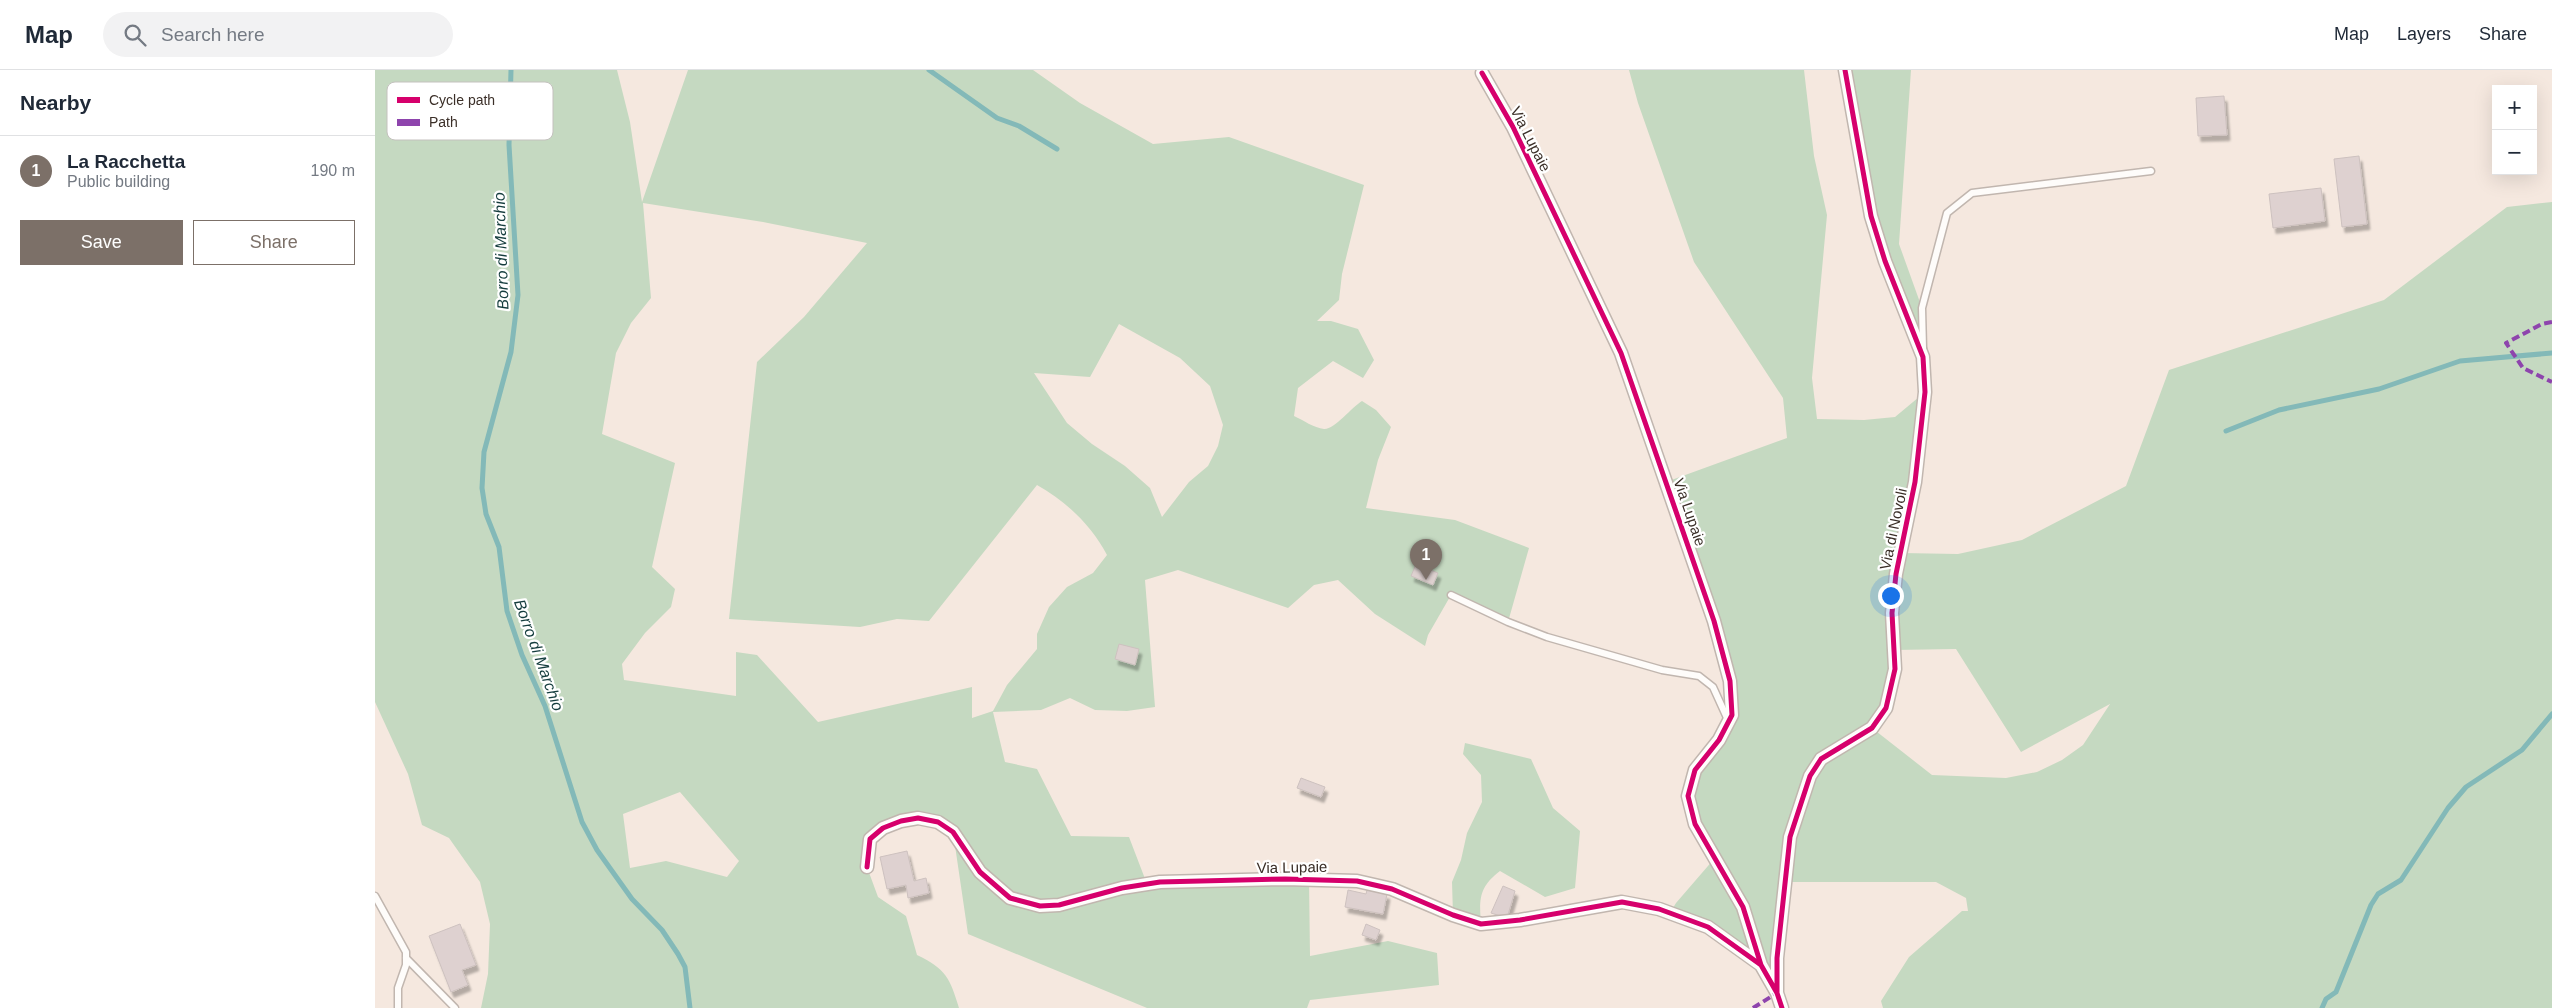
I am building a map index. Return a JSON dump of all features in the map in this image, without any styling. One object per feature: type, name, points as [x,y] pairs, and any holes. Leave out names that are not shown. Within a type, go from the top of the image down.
[{"type":"street","name":"Via di Novoli","points":[[1777,993],[1777,958],[1790,836],[1810,776],[1821,759],[1872,728],[1886,708],[1895,669],[1892,612],[1896,574],[1915,482],[1925,392],[1923,357],[1885,261],[1871,216],[1845,70]]},
{"type":"street","name":"Via Lupaie","points":[[1482,73],[1513,127],[1621,353],[1714,621],[1730,680],[1732,715],[1719,740],[1695,770],[1689,796],[1695,824],[1743,907],[1761,965],[1777,993]]},
{"type":"street","name":"Via Lupaie","points":[[867,868],[870,839],[883,828],[901,821],[918,818],[938,822],[953,832],[980,872],[1010,898],[1040,906],[1059,906],[1122,888],[1160,882],[1293,879],[1357,881],[1392,889],[1453,915],[1481,924],[1520,920],[1622,902],[1659,909],[1708,927],[1761,965]]},
{"type":"street","points":[[1777,993],[1782,1008]]},
{"type":"lane","points":[[1923,357],[1922,308],[1947,213],[1953,208],[1972,193],[2151,171]]},
{"type":"lane","points":[[1451,594],[1508,622],[1547,637],[1662,670],[1699,676],[1713,687],[1729,722]]},
{"type":"lane","points":[[375,896],[406,952],[398,988],[398,1008]]},
{"type":"lane","points":[[406,958],[455,1008]]},
{"type":"green space","points":[[375,70],[617,70],[630,122],[642,202],[688,70],[1033,70],[1080,103],[1153,144],[1229,137],[1364,185],[1342,274],[1339,300],[1317,321],[1331,321],[1358,329],[1374,360],[1363,378],[1333,361],[1298,388],[1294,416],[1324,429],[1333,426],[1362,401],[1376,410],[1391,427],[1378,460],[1366,508],[1455,520],[1529,548],[1508,622],[1451,595],[1428,635],[1425,646],[1375,614],[1338,580],[1314,585],[1288,608],[1178,570],[1145,580],[1155,707],[1127,711],[1095,710],[1070,698],[1041,710],[993,712],[1005,762],[1037,769],[1071,836],[1129,837],[1147,884],[1309,879],[1310,956],[1388,941],[1437,953],[1439,985],[1310,1000],[1307,1008],[1147,1008],[968,934],[953,832],[918,818],[870,839],[867,867],[878,897],[906,916],[917,955],[941,970],[953,989],[959,1008],[481,1008],[488,974],[490,924],[480,882],[449,838],[422,825],[408,774],[375,702]],"holes":[[[643,203],[763,222],[867,243],[804,317],[757,362],[729,619],[860,627],[897,619],[929,621],[1037,485],[1048,491],[1077,515],[1101,544],[1107,555],[1093,573],[1067,587],[1049,607],[1037,634],[1037,649],[1007,685],[993,711],[972,718],[972,687],[818,722],[757,655],[736,652],[736,696],[624,680],[622,664],[645,633],[671,607],[675,589],[652,567],[675,463],[602,434],[616,353],[631,323],[651,298]],[[1119,324],[1180,358],[1210,386],[1223,425],[1218,446],[1208,466],[1189,482],[1162,517],[1150,488],[1125,466],[1092,444],[1067,423],[1034,373],[1090,377]],[[680,792],[739,861],[727,877],[666,861],[630,868],[623,814]]]},
{"type":"green space","points":[[1629,70],[1804,70],[1814,156],[1827,215],[1812,378],[1817,419],[1864,420],[1895,417],[1925,392],[1901,553],[1958,554],[2022,540],[2126,486],[2169,370],[2384,300],[2507,207],[2552,202],[2552,1008],[1883,1008],[1881,1001],[1909,957],[1962,911],[1968,911],[1966,898],[1936,882],[1786,882],[1777,993],[1761,965],[1708,927],[1670,913],[1676,903],[1714,859],[1688,796],[1695,770],[1732,715],[1730,681],[1666,482],[1787,438],[1783,398],[1694,262],[1638,103]],"holes":[[[1956,649],[2021,752],[2110,704],[2083,745],[2062,760],[2037,772],[2006,778],[1932,775],[1872,728],[1895,669],[1894,650]]]},
{"type":"green space","points":[[1845,70],[1911,70],[1899,244],[1922,308],[1923,357],[1885,261]]},
{"type":"green space","points":[[1465,743],[1531,759],[1553,808],[1580,831],[1575,888],[1545,897],[1500,871],[1484,888],[1480,907],[1481,924],[1453,915],[1452,882],[1461,860],[1467,833],[1482,802],[1481,775],[1463,754]]},
{"type":"building","points":[[2224,96],[2227,135],[2198,136],[2196,98]]},
{"type":"building","points":[[2359,156],[2367,224],[2342,227],[2334,159]]},
{"type":"building","points":[[2321,188],[2325,221],[2273,228],[2269,194]]},
{"type":"building","points":[[1416,564],[1438,573],[1433,585],[1411,576]]},
{"type":"building","points":[[1119,644],[1139,649],[1135,665],[1115,659]]},
{"type":"building","points":[[1301,778],[1325,787],[1321,797],[1297,788]]},
{"type":"building","points":[[907,851],[914,881],[926,878],[929,893],[908,898],[906,885],[887,889],[880,857]]},
{"type":"building","points":[[1503,886],[1515,891],[1507,918],[1491,913]]},
{"type":"building","points":[[1348,890],[1366,894],[1367,890],[1387,894],[1383,914],[1345,907]]},
{"type":"building","points":[[460,924],[476,965],[462,970],[468,985],[451,992],[429,936]]},
{"type":"building","points":[[1366,924],[1380,930],[1376,940],[1362,935]]},
{"type":"waterway","name":"Borro di Marchio","points":[[511,70],[511,82]]},
{"type":"waterway","points":[[929,70],[997,118],[1019,126],[1057,149]]},
{"type":"waterway","name":"Borro di Marchio","points":[[509,140],[518,295],[511,352],[484,452],[482,488],[486,514],[499,547],[507,611],[522,655],[545,706],[582,822],[597,850],[632,899],[662,930],[678,954],[685,967],[690,1008]]},
{"type":"waterway","points":[[2226,431],[2279,410],[2379,389],[2460,361],[2552,353]]},
{"type":"waterway","points":[[2322,1008],[2326,999],[2336,992],[2371,905],[2378,894],[2401,880],[2448,808],[2466,787],[2522,750],[2552,714]]},
{"type":"marked path","points":[[2552,322],[2542,324],[2506,343],[2523,368],[2552,382]]},
{"type":"marked path","points":[[1753,1008],[1777,993]]},
{"type":"cycle path","points":[[1777,993],[1777,958],[1790,837],[1810,776],[1821,759],[1872,728],[1886,708],[1895,669],[1892,613],[1896,574],[1915,482],[1925,392],[1923,357],[1885,261],[1871,216],[1845,70]]},
{"type":"cycle path","points":[[1482,73],[1513,127],[1621,353],[1714,621],[1730,681],[1732,715],[1719,740],[1695,770],[1688,796],[1695,824],[1743,907],[1761,965],[1777,993],[1782,1008]]},
{"type":"cycle path","points":[[867,867],[870,839],[883,828],[901,821],[918,818],[938,822],[953,832],[980,872],[1010,898],[1040,906],[1059,905],[1122,888],[1160,882],[1285,879],[1357,881],[1392,889],[1453,915],[1481,924],[1520,920],[1622,902],[1659,909],[1708,927],[1761,965]]},
{"type":"place","name":"La Racchetta","points":[[1426,580]]}]
